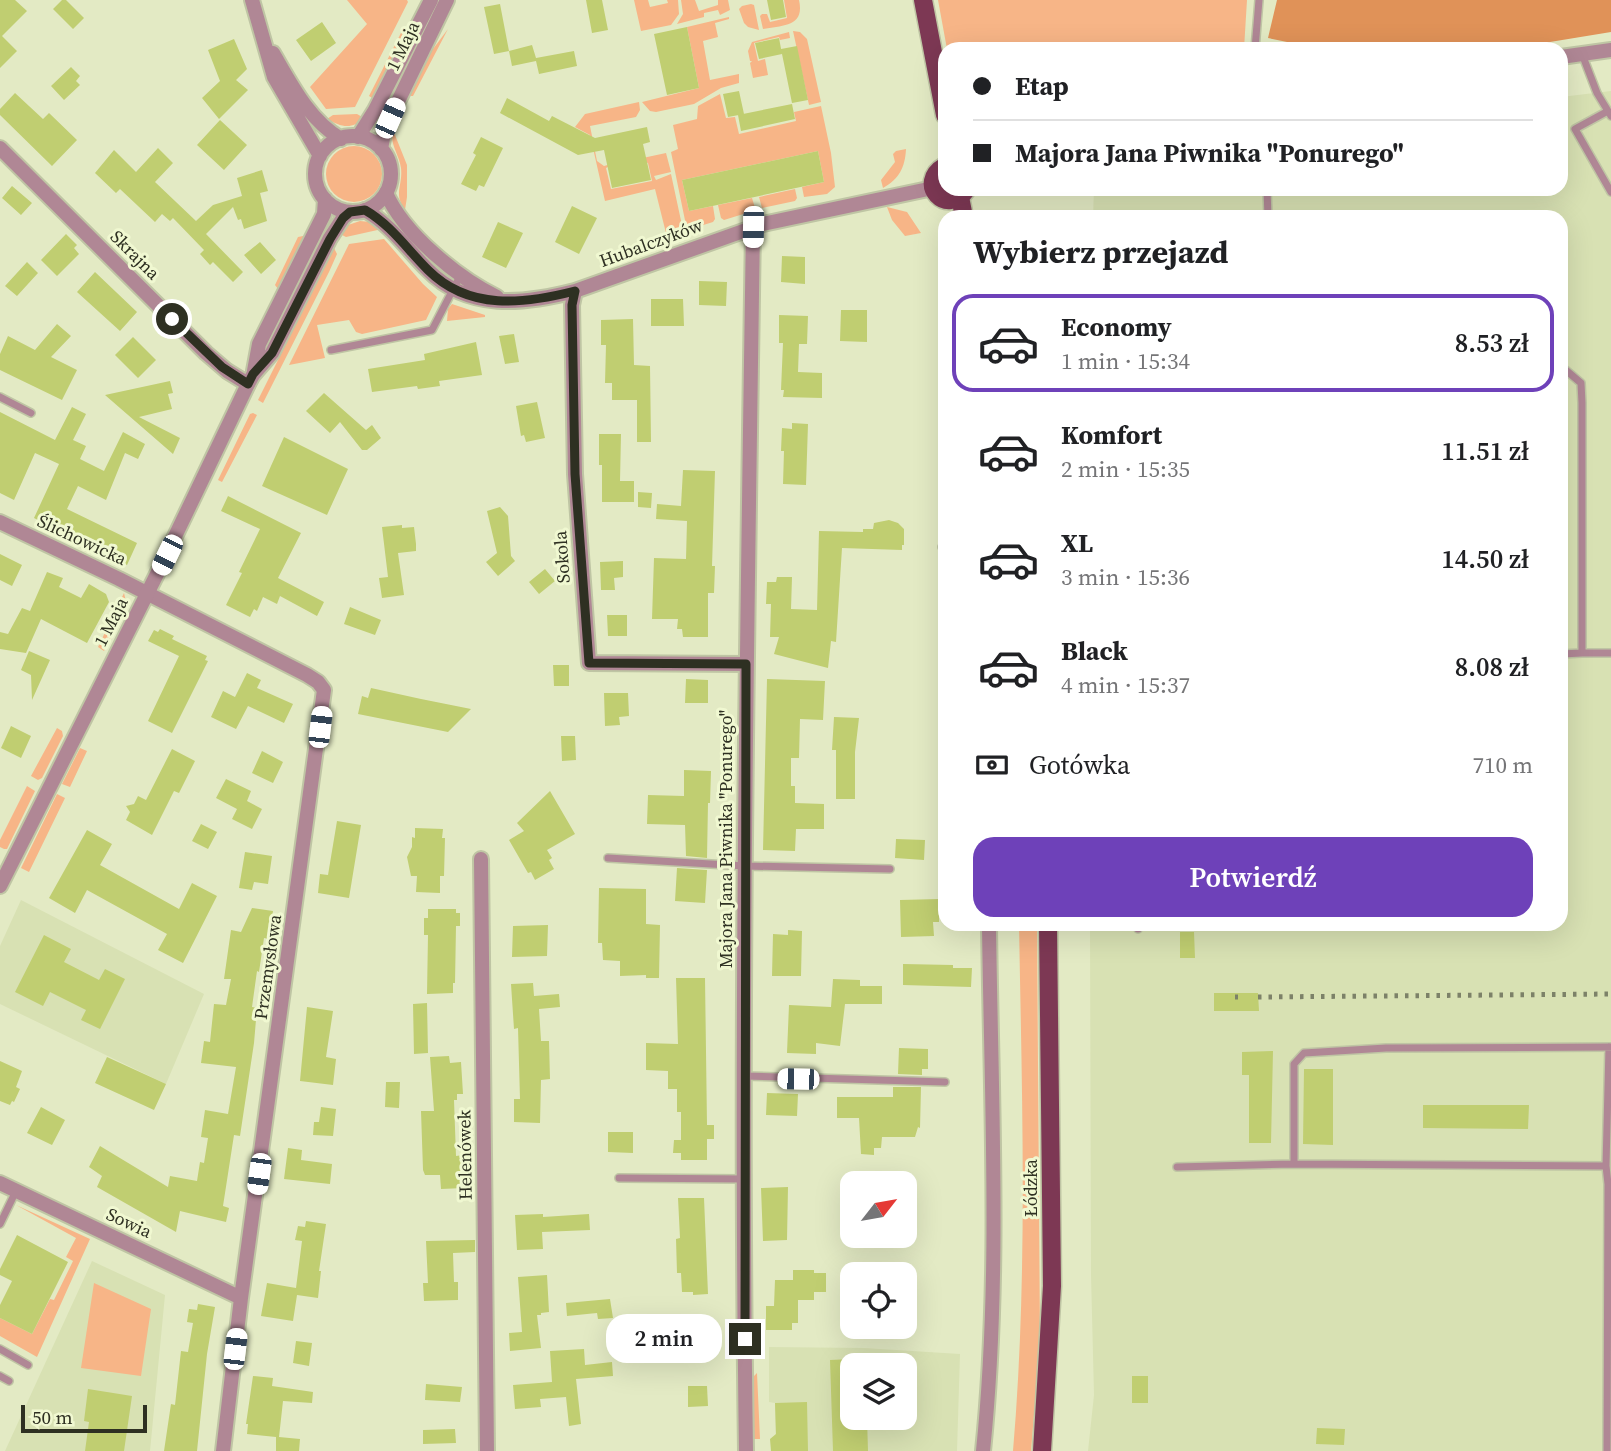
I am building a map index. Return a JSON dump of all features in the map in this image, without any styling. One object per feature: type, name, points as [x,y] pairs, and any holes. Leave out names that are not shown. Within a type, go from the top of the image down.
[{"type":"main road","points":[[923,0],[938,78]]},
{"type":"main road","points":[[938,170],[932,179],[938,196]]},
{"type":"main road","points":[[938,196],[952,201],[959,196]]},
{"type":"main road","name":"Łódzka","points":[[1042,1451],[1052,1273],[1048,931]]},
{"type":"street","points":[[252,0],[274,77],[320,156]]},
{"type":"street","name":"1 Maja","points":[[359,137],[431,0]]},
{"type":"street","name":"1 Maja","points":[[381,149],[394,109],[447,0]]},
{"type":"street","points":[[261,30],[291,84],[307,106],[330,132],[341,139]]},
{"type":"street","points":[[1568,56],[1611,50]]},
{"type":"street","points":[[359,137],[371,141],[388,159],[390,182],[381,200],[365,210],[350,212],[336,208],[325,199],[316,178],[316,167],[320,156],[333,143],[359,137]]},
{"type":"street","name":"Skrajna","points":[[0,148],[206,353],[227,371],[250,379]]},
{"type":"street","name":"Hubalczyków","points":[[365,210],[391,230],[429,271],[452,290],[474,298],[505,301],[545,299],[575,291],[753,227],[933,188]]},
{"type":"street","points":[[386,193],[405,221],[437,256],[460,276],[505,301]]},
{"type":"street","name":"1 Maja","points":[[0,886],[147,594],[250,379],[260,344],[324,214],[325,199]]},
{"type":"street","name":"1 Maja","points":[[250,379],[272,353],[330,239],[350,212]]},
{"type":"street","name":"Majora Jana Piwnika \"Ponurego\"","points":[[746,1451],[746,664],[753,227]]},
{"type":"street","name":"Sokola","points":[[575,291],[572,305],[575,474],[589,663],[746,664]]},
{"type":"street","name":"Ślichowicka","points":[[0,522],[147,594]]},
{"type":"street","name":"Przemysłowa","points":[[147,594],[307,675],[322,686],[324,693],[241,1298],[223,1451]]},
{"type":"street","name":"Helenówek","points":[[481,859],[487,1451]]},
{"type":"street","points":[[983,1451],[991,1326],[993,1226],[989,931]]},
{"type":"street","name":"Sowia","points":[[0,1182],[241,1298]]},
{"type":"lane","points":[[1256,42],[1259,0]]},
{"type":"lane","points":[[1582,54],[1597,93],[1609,113],[1575,129],[1611,191]]},
{"type":"lane","points":[[331,349],[432,330],[460,276]]},
{"type":"lane","points":[[1568,372],[1581,383],[1582,403],[1582,653]]},
{"type":"lane","points":[[0,397],[31,413]]},
{"type":"lane","points":[[1568,653],[1611,653]]},
{"type":"lane","points":[[608,858],[745,866],[890,869]]},
{"type":"lane","points":[[1294,1164],[1294,1064],[1304,1053],[1386,1048],[1610,1047],[1606,1166],[1609,1184],[1608,1451]]},
{"type":"lane","points":[[744,1076],[945,1082]]},
{"type":"lane","points":[[1177,1167],[1294,1164],[1606,1166]]},
{"type":"lane","points":[[619,1178],[744,1178]]},
{"type":"lane","points":[[0,1224],[16,1190]]},
{"type":"lane","points":[[0,1349],[29,1365]]},
{"type":"lane","points":[[0,1376],[9,1381]]},
{"type":"shaded area","points":[[347,0],[408,2],[355,107],[326,109],[310,87],[367,24]]},
{"type":"shaded area","points":[[634,0],[648,0],[650,7],[668,3],[667,0],[678,0],[679,14],[671,25],[641,31]]},
{"type":"shaded area","points":[[681,0],[695,0],[699,11],[718,5],[718,0],[728,0],[730,10],[720,15],[718,10],[704,13],[704,17],[677,24],[683,14]]},
{"type":"shaded area","points":[[784,0],[799,0],[800,9],[796,20],[763,29],[760,16],[762,14],[767,14],[770,22],[787,18]]},
{"type":"shaded area","points":[[938,0],[1247,0],[1244,42],[946,42]]},
{"type":"shaded area","points":[[1277,0],[1611,0],[1611,32],[1550,42],[1287,42],[1268,38]]},
{"type":"shaded area","points":[[754,5],[759,30],[744,23],[739,9]]},
{"type":"shaded area","points":[[729,17],[715,23],[718,37],[703,41],[710,80],[739,74],[739,83],[721,88],[694,104],[650,111],[642,102],[699,88],[687,27]]},
{"type":"shaded area","points":[[404,27],[398,55],[374,99],[369,96]]},
{"type":"shaded area","points":[[448,29],[411,96],[410,91],[427,57]]},
{"type":"shaded area","points":[[793,31],[800,32],[807,39],[821,102],[809,105]]},
{"type":"shaded area","points":[[789,32],[790,38],[780,40],[779,37],[754,43],[758,61],[765,59],[768,75],[753,78],[750,63],[752,61],[748,51],[752,42]]},
{"type":"shaded area","points":[[1611,91],[1611,1451],[1088,1451],[1094,1395],[1090,931],[1568,931],[1568,210],[1093,210],[1094,196],[1568,196],[1568,96]]},
{"type":"shaded area","points":[[720,94],[726,118],[735,117],[739,134],[796,121],[794,112],[821,106],[835,187],[827,194],[804,197],[802,187],[824,182],[818,151],[682,180],[689,211],[713,206],[715,219],[687,230],[671,152],[678,149],[673,125],[697,119],[698,106]]},
{"type":"shaded area","points":[[639,102],[640,110],[636,117],[590,126],[597,161],[604,166],[615,163],[606,168],[611,189],[652,181],[648,163],[638,159],[666,153],[671,172],[654,176],[656,180],[671,174],[682,234],[680,231],[667,237],[655,189],[605,201],[590,135],[575,127],[585,114]]},
{"type":"shaded area","points":[[357,114],[364,118],[351,126],[327,119],[333,115]]},
{"type":"shaded area","points":[[393,130],[407,165],[405,210],[399,194],[401,168],[393,144]]},
{"type":"shaded area","points":[[354,146],[365,148],[374,154],[380,163],[380,185],[374,194],[365,200],[354,202],[343,200],[334,194],[328,185],[326,174],[328,163],[334,154],[343,148]]},
{"type":"shaded area","points":[[906,149],[900,172],[883,188],[881,180],[895,162],[893,154]]},
{"type":"shaded area","points":[[795,189],[795,201],[762,208],[759,197]]},
{"type":"shaded area","points":[[752,198],[755,208],[753,211],[724,220],[721,218],[718,205]]},
{"type":"shaded area","points":[[887,207],[907,212],[921,233],[905,236],[892,220]]},
{"type":"shaded area","points":[[360,221],[370,222],[382,229],[346,237],[340,234],[348,225]]},
{"type":"shaded area","points":[[298,237],[305,238],[278,289],[275,285]]},
{"type":"shaded area","points":[[384,239],[437,297],[426,320],[362,334],[356,332],[349,320],[317,325],[325,358],[289,365],[349,244]]},
{"type":"shaded area","points":[[334,248],[337,254],[329,272],[263,403],[258,400]]},
{"type":"shaded area","points":[[452,304],[485,317],[447,321],[448,309]]},
{"type":"shaded area","points":[[250,414],[257,415],[222,482],[218,480]]},
{"type":"shaded area","points":[[124,593],[127,606],[104,651],[98,647]]},
{"type":"shaded area","points":[[57,728],[62,731],[63,736],[42,778],[38,780],[31,776]]},
{"type":"shaded area","points":[[80,748],[87,751],[70,787],[62,784]]},
{"type":"shaded area","points":[[27,786],[35,791],[7,849],[4,849],[0,847],[0,840]]},
{"type":"shaded area","points":[[57,794],[65,798],[29,872],[21,868]]},
{"type":"shaded area","points":[[21,900],[204,994],[166,1084],[0,1004],[0,946]]},
{"type":"shaded area","points":[[1019,931],[1037,931],[1040,1342],[1031,1451],[1013,1451],[1021,1319]]},
{"type":"shaded area","points":[[16,1205],[90,1239],[37,1357],[0,1336],[0,1318],[32,1334],[50,1299],[54,1300],[73,1261],[66,1257],[76,1238]]},
{"type":"shaded area","points":[[92,1261],[165,1295],[150,1451],[5,1451]]},
{"type":"shaded area","points":[[94,1283],[151,1309],[141,1376],[81,1368]]},
{"type":"shaded area","points":[[769,1347],[864,1348],[960,1354],[957,1451],[776,1451],[775,1403],[769,1402]]},
{"type":"shaded area","points":[[757,1373],[760,1439],[754,1439],[752,1378]]},
{"type":"building","points":[[0,0],[15,0],[27,11],[2,36],[17,51],[0,68]]},
{"type":"building","points":[[62,0],[66,0],[84,18],[73,29],[53,9]]},
{"type":"building","points":[[586,0],[602,0],[608,30],[592,33]]},
{"type":"building","points":[[767,0],[783,0],[786,17],[771,20]]},
{"type":"building","points":[[500,4],[509,51],[494,54],[484,7]]},
{"type":"building","points":[[322,22],[336,43],[311,61],[296,40]]},
{"type":"building","points":[[687,27],[699,88],[667,95],[654,34]]},
{"type":"building","points":[[779,38],[782,54],[759,59],[755,43]]},
{"type":"building","points":[[234,39],[247,69],[236,80],[248,90],[219,119],[202,98],[220,81],[208,50]]},
{"type":"building","points":[[532,45],[536,58],[574,51],[577,66],[539,74],[536,61],[512,66],[509,51]]},
{"type":"building","points":[[797,46],[808,100],[792,103],[781,49]]},
{"type":"building","points":[[71,67],[80,76],[76,81],[80,85],[64,100],[51,86]]},
{"type":"building","points":[[739,91],[744,114],[728,117],[723,94]]},
{"type":"building","points":[[15,93],[43,119],[49,113],[77,140],[52,166],[0,115],[0,109]]},
{"type":"building","points":[[507,98],[549,121],[552,116],[595,138],[647,127],[650,142],[643,144],[651,180],[612,188],[604,150],[578,155],[500,113]]},
{"type":"building","points":[[792,104],[795,119],[741,131],[738,115]]},
{"type":"building","points":[[220,120],[247,145],[224,170],[197,145]]},
{"type":"building","points":[[481,137],[503,148],[484,187],[479,185],[476,191],[461,184],[476,155],[473,153]]},
{"type":"building","points":[[158,148],[173,163],[155,182],[196,221],[213,205],[242,196],[237,178],[262,170],[268,191],[260,193],[267,221],[244,229],[233,207],[206,234],[243,272],[233,282],[213,262],[210,265],[200,254],[204,250],[173,218],[170,221],[162,214],[155,222],[120,189],[116,193],[95,173],[114,150],[136,172]]},
{"type":"building","points":[[818,151],[824,182],[689,211],[682,180]]},
{"type":"building","points":[[12,186],[32,203],[21,215],[2,198]]},
{"type":"building","points":[[572,206],[597,218],[579,254],[555,242]]},
{"type":"building","points":[[498,222],[523,233],[506,268],[482,257]]},
{"type":"building","points":[[66,234],[77,245],[74,248],[79,254],[57,276],[41,260]]},
{"type":"building","points":[[260,242],[276,260],[261,274],[244,255]]},
{"type":"building","points":[[782,256],[805,257],[805,284],[781,282]]},
{"type":"building","points":[[27,262],[38,273],[17,296],[5,286]]},
{"type":"building","points":[[95,272],[137,312],[120,331],[77,292]]},
{"type":"building","points":[[699,281],[727,282],[726,306],[699,305]]},
{"type":"building","points":[[651,299],[683,299],[684,326],[651,326]]},
{"type":"building","points":[[841,310],[867,310],[867,342],[840,341]]},
{"type":"building","points":[[779,315],[808,316],[807,344],[799,344],[798,372],[822,373],[822,398],[783,397],[783,343],[779,343]]},
{"type":"building","points":[[633,319],[634,365],[650,366],[651,442],[637,442],[637,400],[612,400],[612,383],[605,383],[606,345],[601,345],[601,320]]},
{"type":"building","points":[[57,324],[71,336],[51,357],[77,370],[62,400],[0,370],[0,354],[8,336],[35,350]]},
{"type":"building","points":[[514,334],[519,362],[505,364],[499,336]]},
{"type":"building","points":[[133,337],[156,360],[138,378],[115,355]]},
{"type":"building","points":[[476,342],[482,375],[439,381],[440,386],[372,392],[368,369],[425,360],[424,354]]},
{"type":"building","points":[[170,381],[173,393],[168,394],[172,409],[139,417],[180,438],[173,454],[105,395]]},
{"type":"building","points":[[324,393],[366,430],[372,425],[381,438],[367,450],[362,450],[340,422],[330,433],[306,411]]},
{"type":"building","points":[[537,402],[545,438],[526,442],[524,435],[521,436],[516,406]]},
{"type":"building","points":[[72,407],[86,414],[73,440],[86,446],[80,459],[104,471],[123,432],[145,444],[138,459],[125,453],[106,500],[78,486],[67,509],[137,543],[127,565],[34,518],[59,464],[35,453],[14,500],[0,493],[0,412],[55,440]]},
{"type":"building","points":[[792,423],[808,424],[806,485],[783,484],[782,428],[792,429]]},
{"type":"building","points":[[599,434],[621,434],[620,481],[634,481],[634,502],[602,502]]},
{"type":"building","points":[[284,437],[348,469],[327,515],[262,486]]},
{"type":"building","points":[[683,470],[715,471],[712,566],[715,566],[714,593],[708,593],[708,637],[683,637],[682,629],[677,629],[678,619],[652,619],[654,558],[686,559],[687,521],[656,519],[657,504],[681,506]]},
{"type":"building","points":[[638,492],[652,493],[651,508],[638,507]]},
{"type":"building","points":[[228,496],[301,533],[278,578],[324,602],[317,616],[280,596],[277,604],[263,597],[257,611],[254,609],[250,617],[226,605],[260,529],[221,511]]},
{"type":"building","points":[[500,507],[508,516],[511,556],[515,561],[498,576],[486,562],[497,553],[487,511]]},
{"type":"building","points":[[889,520],[904,529],[902,550],[842,548],[836,642],[831,641],[828,668],[774,654],[779,637],[770,637],[771,604],[766,604],[767,582],[776,582],[777,577],[792,577],[791,609],[817,610],[819,531],[863,532],[863,529],[873,529],[874,523]]},
{"type":"building","points":[[402,525],[402,528],[414,527],[416,544],[416,551],[398,553],[404,595],[382,598],[379,578],[388,577],[382,527]]},
{"type":"building","points":[[0,554],[22,565],[12,586],[0,580]]},
{"type":"building","points":[[623,561],[623,577],[614,578],[615,590],[601,590],[600,562]]},
{"type":"building","points":[[545,569],[555,581],[539,594],[529,582]]},
{"type":"building","points":[[47,572],[63,578],[59,587],[81,598],[89,584],[106,594],[109,602],[87,643],[41,619],[26,653],[0,649],[0,632],[8,634],[22,608],[30,611]]},
{"type":"building","points":[[350,607],[381,620],[375,635],[344,624]]},
{"type":"building","points":[[607,615],[627,615],[627,636],[608,636]]},
{"type":"building","points":[[160,629],[174,636],[172,639],[207,656],[205,660],[208,661],[172,733],[148,721],[179,656],[148,641],[154,630],[158,632]]},
{"type":"building","points":[[29,651],[50,660],[32,700],[31,675],[21,670]]},
{"type":"building","points":[[553,665],[569,665],[569,686],[554,686]]},
{"type":"building","points":[[247,673],[261,680],[257,688],[293,704],[284,723],[248,706],[236,729],[211,717],[223,691],[235,697]]},
{"type":"building","points":[[686,679],[708,680],[708,703],[685,703]]},
{"type":"building","points":[[767,679],[825,681],[823,720],[800,719],[799,758],[791,758],[791,786],[795,786],[795,803],[824,804],[824,829],[796,829],[795,851],[763,850]]},
{"type":"building","points":[[371,688],[471,709],[448,732],[358,714],[362,696],[368,698]]},
{"type":"building","points":[[604,693],[628,693],[629,716],[619,717],[620,725],[605,726]]},
{"type":"building","points":[[834,717],[859,718],[855,752],[855,799],[836,799],[836,750],[832,750]]},
{"type":"building","points":[[11,726],[31,736],[21,758],[1,748]]},
{"type":"building","points":[[561,736],[575,736],[576,760],[562,761]]},
{"type":"building","points":[[172,749],[195,761],[179,793],[174,791],[152,835],[126,820],[130,812],[126,806],[134,804],[138,796],[146,800]]},
{"type":"building","points":[[262,751],[283,762],[273,783],[252,773]]},
{"type":"building","points":[[684,770],[711,771],[707,858],[686,856],[685,825],[647,824],[648,795],[684,796]]},
{"type":"building","points":[[226,779],[251,791],[247,801],[262,809],[252,829],[232,819],[237,809],[216,798]]},
{"type":"building","points":[[550,791],[575,834],[547,850],[554,869],[535,880],[509,840],[524,831],[517,823]]},
{"type":"building","points":[[337,821],[361,825],[349,898],[318,893],[320,874],[328,875]]},
{"type":"building","points":[[201,824],[217,832],[208,849],[192,841]]},
{"type":"building","points":[[415,828],[443,829],[444,876],[440,876],[440,893],[416,892],[417,876],[411,876],[407,857],[412,847],[412,837],[415,838]]},
{"type":"building","points":[[87,830],[112,844],[100,865],[179,909],[192,883],[217,896],[183,963],[158,950],[167,934],[87,890],[75,913],[49,898]]},
{"type":"building","points":[[896,839],[925,840],[924,860],[895,858]]},
{"type":"building","points":[[245,852],[272,856],[268,884],[254,882],[252,890],[239,888]]},
{"type":"building","points":[[677,868],[707,870],[705,903],[675,901]]},
{"type":"building","points":[[599,888],[646,889],[646,924],[660,925],[659,978],[646,978],[646,975],[620,976],[620,961],[603,960],[602,943],[598,943]]},
{"type":"building","points":[[938,899],[938,922],[933,922],[934,936],[901,937],[900,900]]},
{"type":"building","points":[[252,908],[273,911],[269,939],[264,938],[259,972],[257,971],[252,1007],[257,1008],[254,1043],[240,1136],[234,1135],[223,1206],[229,1208],[226,1222],[180,1211],[176,1232],[97,1187],[102,1176],[89,1167],[100,1146],[168,1187],[170,1176],[197,1181],[200,1162],[204,1163],[208,1138],[201,1137],[205,1110],[228,1114],[236,1067],[201,1063],[204,1041],[210,1042],[214,1004],[226,1005],[231,979],[224,979],[231,930],[241,932]]},
{"type":"building","points":[[428,909],[456,909],[456,913],[460,913],[460,926],[456,926],[453,993],[427,994],[428,935],[424,935],[424,918],[428,918]]},
{"type":"building","points":[[548,925],[547,956],[512,957],[513,926]]},
{"type":"building","points":[[788,930],[802,931],[801,976],[772,976],[773,934],[788,935]]},
{"type":"building","points":[[1180,932],[1194,932],[1195,958],[1180,958]]},
{"type":"building","points":[[44,935],[71,949],[64,962],[99,980],[105,969],[125,979],[100,1029],[81,1020],[86,1010],[50,992],[43,1006],[15,992]]},
{"type":"building","points":[[903,964],[972,968],[971,987],[903,985]]},
{"type":"building","points":[[676,978],[705,978],[707,1125],[714,1125],[714,1139],[707,1139],[707,1160],[681,1160],[681,1153],[673,1153],[674,1140],[681,1140],[681,1112],[677,1112],[677,1089],[668,1089],[668,1071],[646,1070],[646,1043],[678,1044]]},
{"type":"building","points":[[833,979],[860,980],[860,986],[882,986],[882,1004],[845,1004],[840,1046],[816,1043],[816,1054],[787,1053],[789,1005],[831,1007]]},
{"type":"building","points":[[533,983],[534,996],[559,994],[560,1007],[539,1009],[541,1041],[549,1041],[550,1079],[541,1080],[540,1123],[514,1122],[514,1099],[520,1099],[518,1028],[514,1029],[511,984]]},
{"type":"building","points":[[1214,993],[1258,993],[1259,1011],[1214,1011]]},
{"type":"building","points":[[427,1003],[428,1053],[414,1054],[413,1004]]},
{"type":"building","points":[[307,1007],[333,1011],[326,1057],[336,1059],[333,1085],[300,1081]]},
{"type":"building","points":[[899,1048],[928,1049],[928,1069],[922,1069],[922,1075],[898,1074]]},
{"type":"building","points":[[1273,1051],[1271,1143],[1249,1143],[1249,1075],[1242,1075],[1242,1052]]},
{"type":"building","points":[[449,1056],[450,1063],[461,1062],[463,1094],[457,1094],[457,1100],[454,1100],[456,1156],[463,1155],[464,1188],[441,1189],[440,1175],[425,1175],[423,1170],[421,1111],[434,1111],[430,1057]]},
{"type":"building","points":[[107,1057],[166,1084],[154,1110],[95,1083]]},
{"type":"building","points":[[0,1061],[22,1071],[16,1087],[20,1089],[10,1105],[0,1101]]},
{"type":"building","points":[[1304,1069],[1333,1069],[1333,1145],[1303,1144]]},
{"type":"building","points":[[386,1082],[400,1082],[399,1108],[385,1107]]},
{"type":"building","points":[[893,1087],[921,1087],[920,1128],[918,1127],[915,1137],[882,1137],[881,1148],[874,1148],[874,1155],[861,1154],[859,1118],[837,1118],[837,1097],[893,1097]]},
{"type":"building","points":[[767,1093],[798,1094],[797,1116],[766,1115]]},
{"type":"building","points":[[1423,1105],[1529,1105],[1528,1129],[1423,1128]]},
{"type":"building","points":[[41,1107],[65,1120],[52,1145],[27,1133]]},
{"type":"building","points":[[321,1107],[336,1109],[333,1136],[313,1135],[314,1122],[319,1122]]},
{"type":"building","points":[[608,1132],[633,1132],[633,1153],[608,1152]]},
{"type":"building","points":[[288,1148],[302,1150],[301,1160],[332,1164],[330,1184],[284,1179]]},
{"type":"building","points":[[788,1187],[787,1240],[763,1241],[761,1188]]},
{"type":"building","points":[[678,1198],[704,1198],[708,1294],[693,1295],[693,1292],[682,1292],[681,1273],[677,1273],[676,1239],[680,1238]]},
{"type":"building","points":[[543,1214],[543,1217],[589,1214],[590,1230],[542,1232],[543,1249],[517,1250],[515,1215]]},
{"type":"building","points":[[306,1221],[326,1224],[318,1298],[297,1295],[293,1321],[261,1316],[267,1283],[296,1288],[302,1241],[295,1240],[298,1226],[305,1227]]},
{"type":"building","points":[[17,1235],[68,1262],[32,1334],[0,1318],[0,1305],[12,1281],[0,1275],[0,1269]]},
{"type":"building","points":[[475,1240],[475,1252],[453,1253],[458,1300],[424,1301],[423,1283],[428,1283],[426,1241]]},
{"type":"building","points":[[793,1270],[826,1273],[826,1292],[814,1292],[814,1300],[798,1300],[798,1323],[792,1323],[792,1330],[766,1330],[766,1306],[774,1306],[775,1280],[793,1280]]},
{"type":"building","points":[[547,1275],[549,1312],[537,1315],[541,1348],[510,1351],[509,1333],[522,1332],[518,1277]]},
{"type":"building","points":[[610,1299],[613,1318],[598,1319],[597,1313],[567,1316],[566,1303]]},
{"type":"building","points":[[198,1304],[215,1307],[207,1354],[197,1451],[164,1451],[171,1404],[175,1405],[181,1351],[188,1352],[193,1323],[187,1322],[189,1309],[197,1310]]},
{"type":"building","points":[[700,1323],[702,1342],[679,1344],[677,1325]]},
{"type":"building","points":[[296,1341],[312,1343],[309,1366],[293,1363]]},
{"type":"building","points":[[584,1349],[585,1365],[612,1362],[613,1376],[576,1379],[581,1424],[569,1426],[566,1397],[540,1399],[541,1407],[515,1409],[513,1385],[552,1382],[550,1351]]},
{"type":"building","points":[[830,1360],[840,1360],[840,1430],[867,1430],[868,1451],[833,1451]]},
{"type":"building","points":[[253,1376],[273,1378],[272,1386],[313,1392],[312,1403],[283,1401],[279,1437],[300,1439],[299,1451],[276,1451],[276,1437],[247,1434]]},
{"type":"building","points":[[1132,1376],[1148,1376],[1148,1403],[1132,1403]]},
{"type":"building","points":[[426,1384],[462,1387],[460,1402],[425,1400]]},
{"type":"building","points":[[688,1386],[707,1386],[708,1406],[688,1407]]},
{"type":"building","points":[[88,1389],[132,1396],[124,1451],[85,1451],[89,1422],[84,1421]]},
{"type":"building","points":[[807,1402],[808,1451],[771,1451],[770,1439],[776,1434],[775,1403]]},
{"type":"building","points":[[1317,1428],[1345,1429],[1344,1445],[1316,1444]]},
{"type":"building","points":[[455,1429],[456,1443],[423,1444],[423,1430]]},
{"type":"railway","points":[[1258,997],[1611,994]]},
{"type":"route","points":[[172,319],[222,367],[248,384],[253,374],[272,353],[343,218],[350,212],[365,210],[377,217],[429,271],[452,290],[474,298],[505,301],[545,299],[575,291],[572,305],[575,474],[589,663],[746,664],[745,1339]]}]
